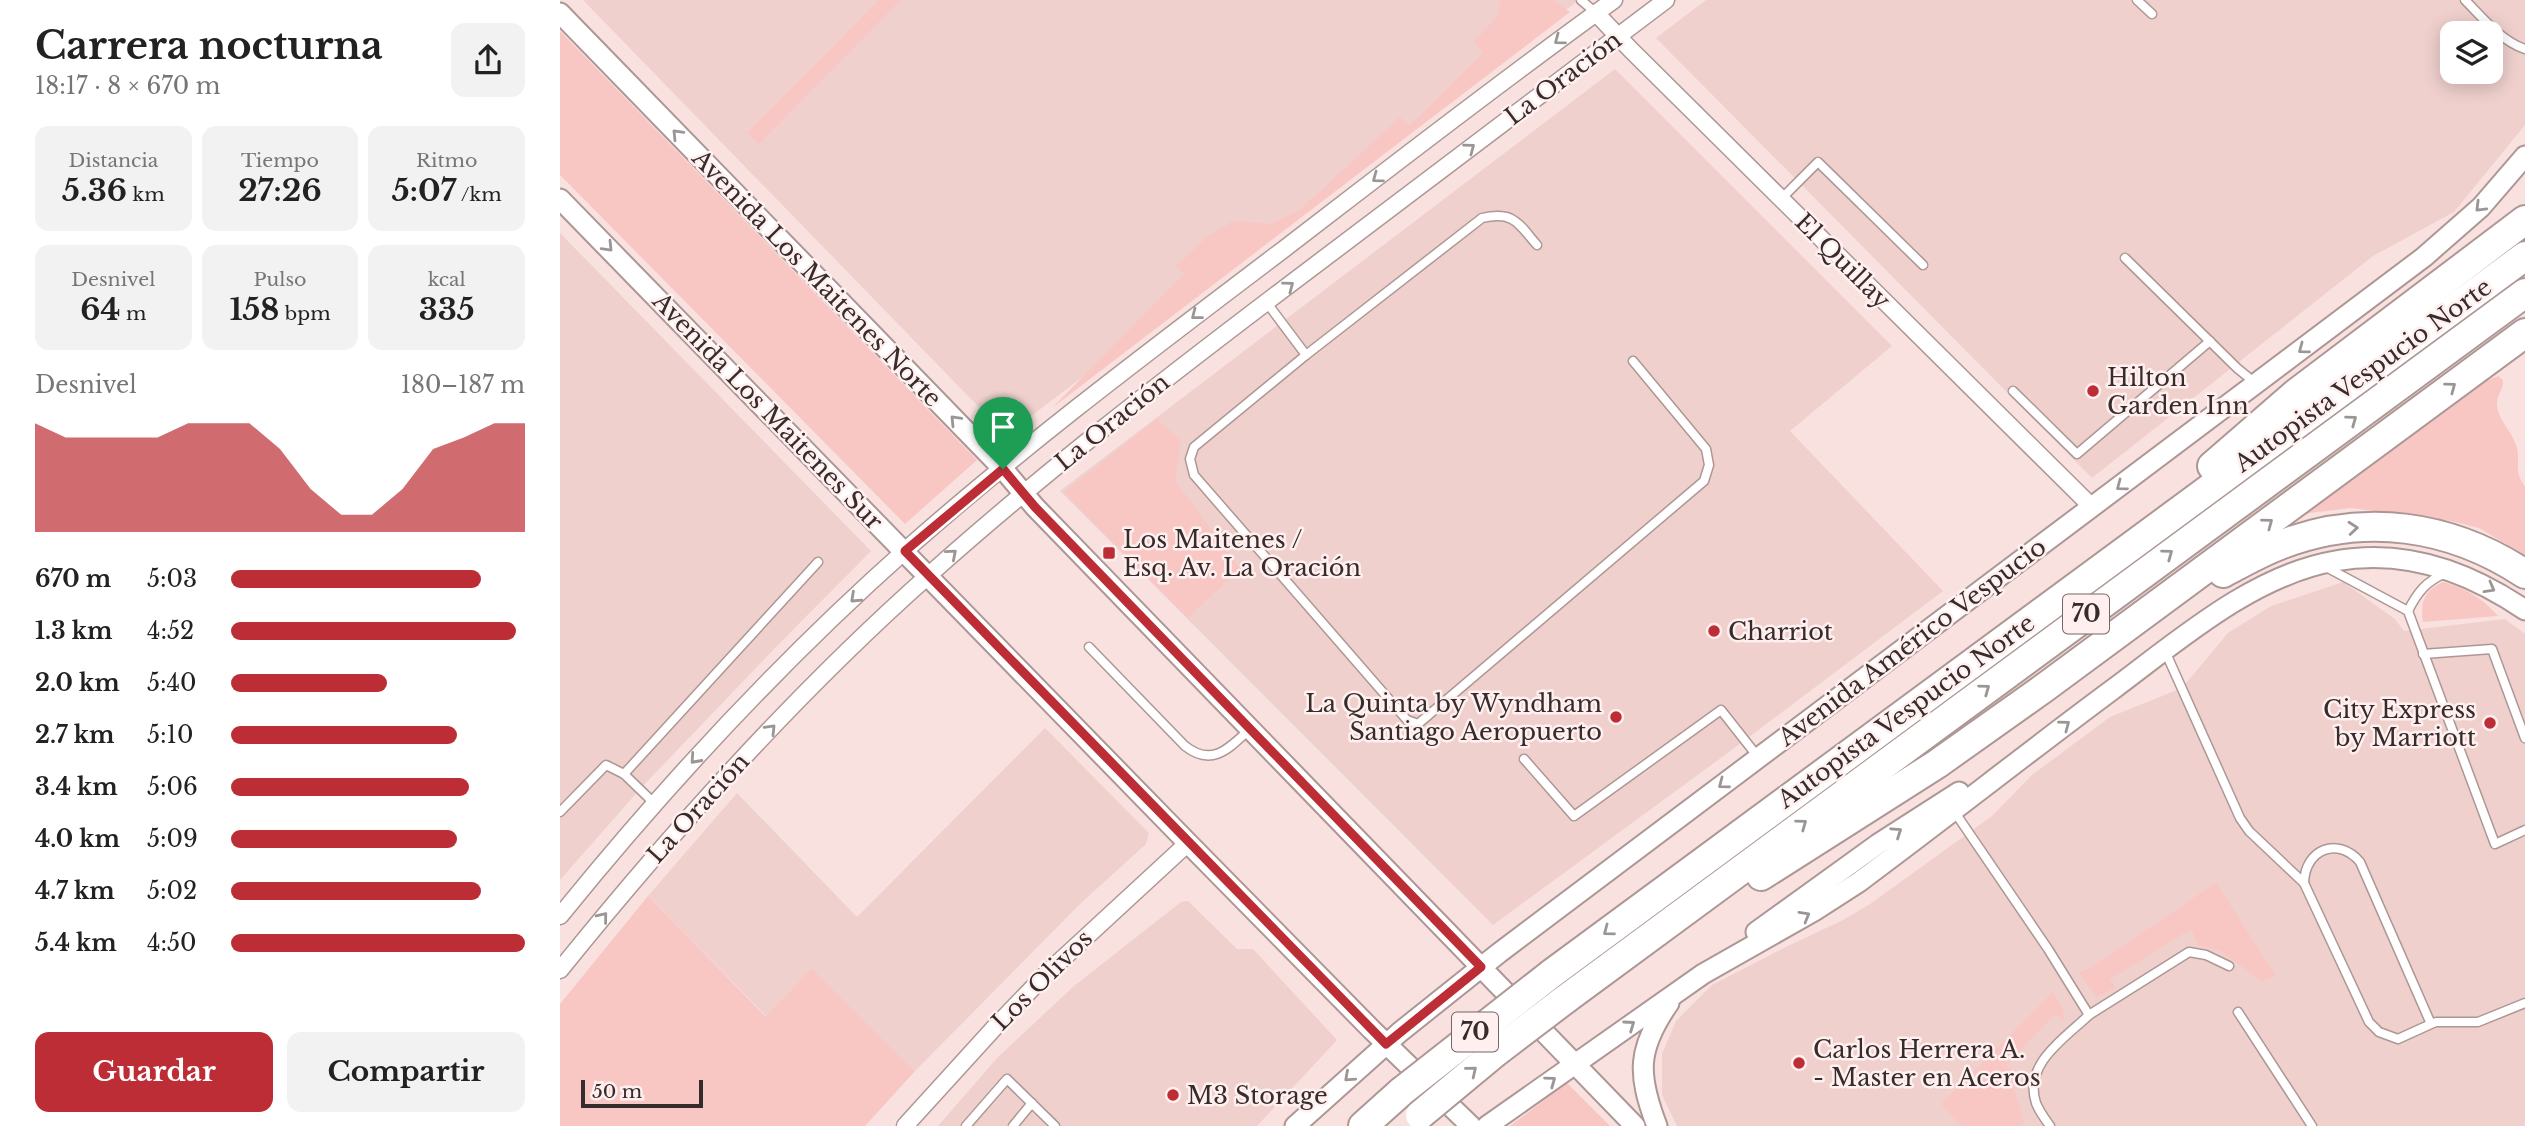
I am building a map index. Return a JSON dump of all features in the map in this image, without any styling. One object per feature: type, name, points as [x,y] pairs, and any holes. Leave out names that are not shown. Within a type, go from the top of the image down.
[{"type":"highway","points":[[2424,294],[2525,205]]},
{"type":"highway","points":[[2104,565],[2275,410],[2424,294],[2525,220]]},
{"type":"highway","name":"Autopista Vespucio Norte","points":[[1363,1126],[1394,1098],[1550,974],[2525,256]]},
{"type":"highway","name":"Autopista Vespucio Norte","points":[[1414,1120],[1567,998],[2525,293]]},
{"type":"highway","points":[[1649,938],[1731,895],[1915,779],[2155,607],[2525,333]]},
{"type":"highway","points":[[2155,607],[2279,545],[2352,527],[2399,527],[2442,534],[2483,549],[2525,574]]},
{"type":"highway","points":[[1350,1126],[1394,1098]]},
{"type":"street","name":"La Oración","points":[[560,916],[655,804],[779,672],[905,551],[1190,320],[1614,0]]},
{"type":"street","name":"La Oración","points":[[560,970],[641,871],[730,772],[838,662],[929,575],[1143,396],[1666,0]]},
{"type":"street","name":"Avenida Los Maitenes Norte","points":[[560,13],[1003,469],[1023,494],[1634,1126]]},
{"type":"street","name":"El Quillay","points":[[1596,13],[2092,507]]},
{"type":"street","name":"Avenida Américo Vespucio","points":[[1295,1126],[1386,1044],[1481,967],[2454,233],[2508,178],[2525,156]]},
{"type":"street","name":"Avenida Los Maitenes Sur","points":[[560,199],[1188,843],[1386,1044],[1471,1126]]},
{"type":"street","points":[[1703,974],[1837,897],[2165,650],[2259,589],[2294,572],[2348,559],[2390,557],[2453,570],[2490,587],[2525,610]]},
{"type":"street","points":[[1487,1126],[1703,974],[1793,904],[1878,845],[1964,789],[2010,766]]},
{"type":"street","name":"Los Olivos","points":[[909,1125],[1046,974],[1188,843]]},
{"type":"street","points":[[1657,1126],[1645,1088],[1645,1046],[1654,1024],[1676,993]]},
{"type":"lane","points":[[1581,0],[1596,13]]},
{"type":"lane","points":[[2137,0],[2152,14]]},
{"type":"lane","points":[[2465,0],[2500,34],[2515,46],[2525,49]]},
{"type":"lane","points":[[1781,199],[1818,162],[1923,265]]},
{"type":"lane","points":[[1538,246],[1509,217],[1500,214],[1482,218],[1306,355],[1194,447],[1190,459],[1194,475],[1407,720],[1418,724],[1704,481],[1709,466],[1706,449],[1633,361]]},
{"type":"lane","points":[[2125,258],[2256,384]]},
{"type":"lane","points":[[1266,303],[1306,355]]},
{"type":"lane","points":[[2013,391],[2077,454],[2210,341]]},
{"type":"lane","points":[[624,774],[818,562]]},
{"type":"lane","points":[[2320,564],[2408,611],[2495,844],[2525,830]]},
{"type":"lane","points":[[2408,611],[2424,586],[2453,570]]},
{"type":"lane","points":[[1089,646],[1185,746],[1197,753],[1220,753],[1250,729]]},
{"type":"lane","points":[[2423,654],[2492,649],[2525,738]]},
{"type":"lane","points":[[2165,650],[2240,818],[2249,831],[2304,883],[2369,1022],[2379,1032],[2398,1039],[2444,1021],[2478,1022],[2525,1003]]},
{"type":"lane","points":[[1524,759],[1574,817],[1721,710],[1758,757]]},
{"type":"lane","points":[[560,812],[606,765],[624,774],[655,804]]},
{"type":"lane","points":[[1953,810],[2041,938],[2089,1015]]},
{"type":"lane","points":[[2304,883],[2306,867],[2322,850],[2339,848],[2355,855],[2361,862],[2431,1024]]},
{"type":"lane","points":[[2050,1126],[2036,1106],[2033,1081],[2036,1072],[2042,1060],[2089,1015],[2189,952],[2206,955],[2229,966]]},
{"type":"lane","points":[[2238,1012],[2312,1126]]},
{"type":"lane","points":[[966,1126],[1007,1079],[1055,1126]]},
{"type":"lane","points":[[1013,1126],[1032,1103]]},
{"type":"shaded area","points":[[583,0],[1579,0],[1006,435]]},
{"type":"shaded area","points":[[879,0],[901,0],[759,144],[747,133]]},
{"type":"shaded area","points":[[1501,0],[1552,0],[1570,12],[1052,408],[1184,274],[1176,266],[1208,236],[1233,221],[1271,224],[1301,209],[1400,117],[1409,126],[1483,53],[1474,42],[1498,15]]},
{"type":"shaded area","points":[[1706,0],[2525,0],[2525,125],[2454,212],[2373,256],[2092,478],[1656,38]]},
{"type":"shaded area","points":[[560,31],[977,460],[905,524],[560,175]]},
{"type":"shaded area","points":[[1615,69],[1892,346],[1790,431],[1943,591],[1493,925],[1060,491]]},
{"type":"shaded area","points":[[560,233],[871,551],[640,789],[560,880]]},
{"type":"shaded area","points":[[2498,376],[2503,380],[2497,402],[2498,410],[2516,445],[2519,475],[2525,486],[2525,555],[2479,528],[2451,521],[2351,508],[2299,517],[2488,380]]},
{"type":"shaded area","points":[[1157,419],[1181,441],[1175,481],[1240,568],[1188,618],[1064,492]]},
{"type":"shaded area","points":[[2343,582],[2395,619],[2404,631],[2505,619],[2525,634],[2525,1126],[1677,1126],[1662,1095],[1662,1054],[1676,1021],[1712,985],[1870,904],[1992,816],[2032,775],[2110,717],[2182,688],[2228,633],[2271,606]]},
{"type":"shaded area","points":[[2443,582],[2473,595],[2498,616],[2423,622],[2425,598],[2431,589]]},
{"type":"shaded area","points":[[1045,728],[1149,833],[1146,844],[1081,903],[915,1071],[812,968],[767,1017],[648,896],[737,793],[857,917]]},
{"type":"shaded area","points":[[2216,883],[2276,976],[2262,981],[2220,951],[2198,945],[2191,929],[2109,980],[2116,988],[2097,997],[2079,973]]},
{"type":"shaded area","points":[[648,896],[766,1017],[812,968],[915,1071],[865,1126],[560,1126],[560,1004]]},
{"type":"shaded area","points":[[1188,901],[1237,949],[1253,949],[1337,1040],[1257,1126],[938,1126],[998,1057],[1074,986],[1181,902]]},
{"type":"shaded area","points":[[2053,992],[2063,1010],[2064,1022],[2055,1014],[2006,1066],[2018,1072],[2012,1082],[2024,1122],[2019,1126],[1962,1126],[1941,1104]]},
{"type":"shaded area","points":[[1567,1083],[1610,1126],[1510,1126]]},
{"type":"place","name":"Hilton Garden Inn","points":[[2093,391]]},
{"type":"place","name":"Los Maitenes / Esq. Av. La Oración","points":[[1109,553]]},
{"type":"place","name":"Charriot","points":[[1714,631]]},
{"type":"place","name":"La Quinta by Wyndham Santiago Aeropuerto","points":[[1616,717]]},
{"type":"place","name":"City Express by Marriott","points":[[2490,723]]},
{"type":"place","name":"Carlos Herrera A. - Master en Aceros","points":[[1799,1063]]},
{"type":"place","name":"M3 Storage","points":[[1173,1095]]},
{"type":"route","points":[[1003,469],[1035,507],[1481,967],[1386,1044],[905,551],[1003,469]]}]
